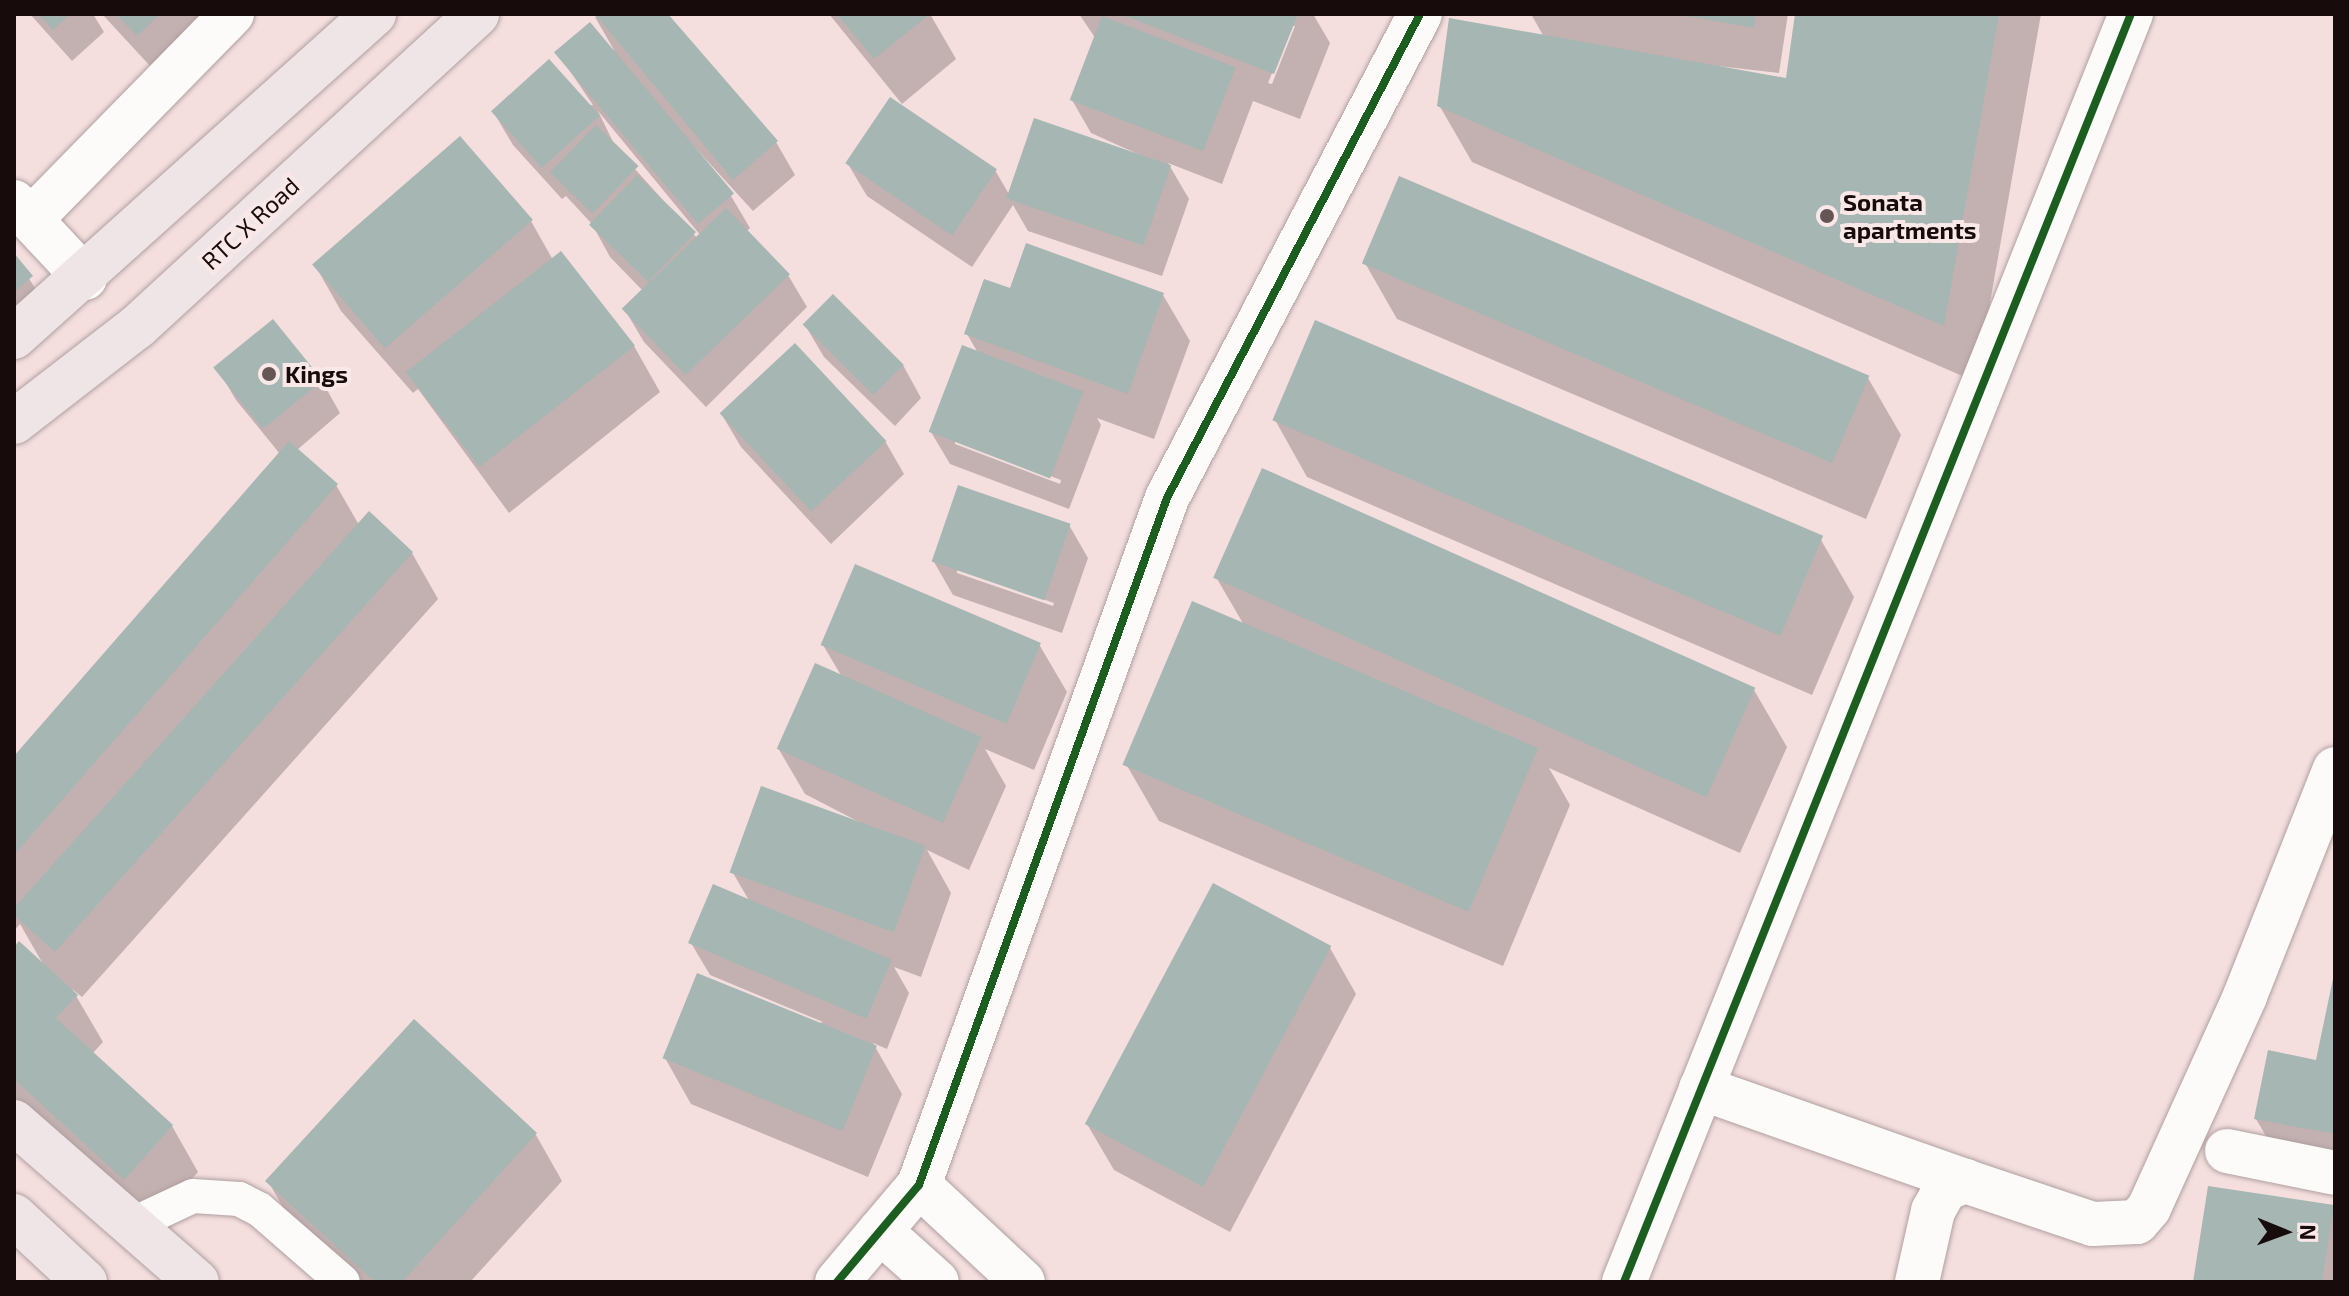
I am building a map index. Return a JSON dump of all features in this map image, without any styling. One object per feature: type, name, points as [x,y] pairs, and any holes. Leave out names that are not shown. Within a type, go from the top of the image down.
[{"type":"main road","points":[[14,337],[85,278],[374,14]]},
{"type":"main road","name":"RTC X Road","points":[[14,422],[137,327],[477,14]]},
{"type":"main road","points":[[14,1122],[197,1282]]},
{"type":"main road","points":[[14,1216],[85,1282]]},
{"type":"street","points":[[85,278],[23,210],[232,14]]},
{"type":"street","points":[[837,1282],[919,1185],[1167,498],[1420,14]]},
{"type":"street","points":[[1624,1282],[2131,14]]},
{"type":"street","points":[[1701,1088],[2093,1224],[2137,1222],[2158,1192],[2245,996],[2335,769]]},
{"type":"street","points":[[2227,1151],[2335,1173]]},
{"type":"street","points":[[1917,1282],[1933,1211],[1945,1189],[1965,1181]]},
{"type":"street","points":[[919,1185],[1023,1282]]},
{"type":"street","points":[[880,1231],[937,1282]]},
{"type":"lane","points":[[131,1225],[193,1196],[239,1199],[259,1209],[343,1282]]},
{"type":"building","points":[[38,14],[70,14],[53,30]]},
{"type":"building","points":[[116,14],[160,14],[137,36]]},
{"type":"building","points":[[595,14],[668,14],[778,141],[733,180]]},
{"type":"building","points":[[837,14],[930,14],[874,59]]},
{"type":"building","points":[[1121,14],[1298,14],[1274,74]]},
{"type":"building","points":[[1676,14],[1756,14],[1754,28]]},
{"type":"building","name":"Sonata apartments","points":[[1795,14],[1999,14],[1944,326],[1437,106],[1449,18],[1786,78]]},
{"type":"building","points":[[1102,16],[1236,67],[1203,151],[1070,100]]},
{"type":"building","points":[[590,22],[734,194],[698,224],[554,52]]},
{"type":"building","points":[[549,59],[600,115],[542,168],[491,111]]},
{"type":"building","points":[[890,97],[997,169],[952,235],[845,163]]},
{"type":"building","points":[[1034,118],[1171,165],[1143,246],[1006,198]]},
{"type":"building","points":[[596,125],[638,166],[593,213],[550,172]]},
{"type":"building","points":[[460,136],[533,220],[385,348],[312,265]]},
{"type":"building","points":[[637,175],[696,232],[648,282],[589,225]]},
{"type":"building","points":[[1399,176],[1869,376],[1832,463],[1362,263]]},
{"type":"building","points":[[726,208],[790,274],[686,375],[622,309]]},
{"type":"building","points":[[1026,243],[1164,293],[1128,394],[964,334],[984,279],[1010,288]]},
{"type":"building","points":[[561,251],[635,346],[480,467],[406,372]]},
{"type":"building","points":[[14,253],[33,276],[14,292]]},
{"type":"building","points":[[833,294],[904,365],[873,395],[803,324]]},
{"type":"building","name":"Kings","points":[[273,319],[323,380],[263,429],[213,367]]},
{"type":"building","points":[[1315,320],[1823,536],[1781,636],[1272,420]]},
{"type":"building","points":[[795,343],[886,441],[811,511],[720,413]]},
{"type":"building","points":[[962,345],[1083,392],[1050,478],[929,432]]},
{"type":"building","points":[[289,441],[338,484],[14,855],[14,756]]},
{"type":"building","points":[[1262,468],[1755,688],[1707,797],[1213,578]]},
{"type":"building","points":[[958,485],[1071,524],[1044,600],[932,562]]},
{"type":"building","points":[[369,511],[413,552],[55,952],[14,915],[14,908]]},
{"type":"building","points":[[855,564],[1041,643],[1007,724],[821,645]]},
{"type":"building","points":[[1192,601],[1538,748],[1469,912],[1122,765]]},
{"type":"building","points":[[815,663],[981,737],[943,823],[777,749]]},
{"type":"building","points":[[761,786],[925,846],[894,932],[730,872]]},
{"type":"building","points":[[1213,883],[1331,946],[1203,1187],[1085,1124]]},
{"type":"building","points":[[713,884],[892,960],[867,1019],[688,943]]},
{"type":"building","points":[[19,941],[78,995],[56,1018],[173,1125],[124,1180],[14,1079],[14,947]]},
{"type":"building","points":[[2335,969],[2335,1134],[2254,1119],[2268,1050],[2316,1060]]},
{"type":"building","points":[[697,973],[877,1046],[842,1131],[663,1058]]},
{"type":"building","points":[[414,1019],[537,1133],[402,1282],[375,1282],[265,1181]]},
{"type":"building","points":[[2208,1186],[2334,1205],[2322,1282],[2193,1282]]},
{"type":"cycle path","points":[[837,1282],[919,1185],[1167,498],[1420,14]]},
{"type":"cycle path","points":[[1624,1282],[2131,14]]},
{"type":"place","name":"Sonata apartments","points":[[1827,216]]},
{"type":"place","name":"Kings","points":[[269,374]]}]
